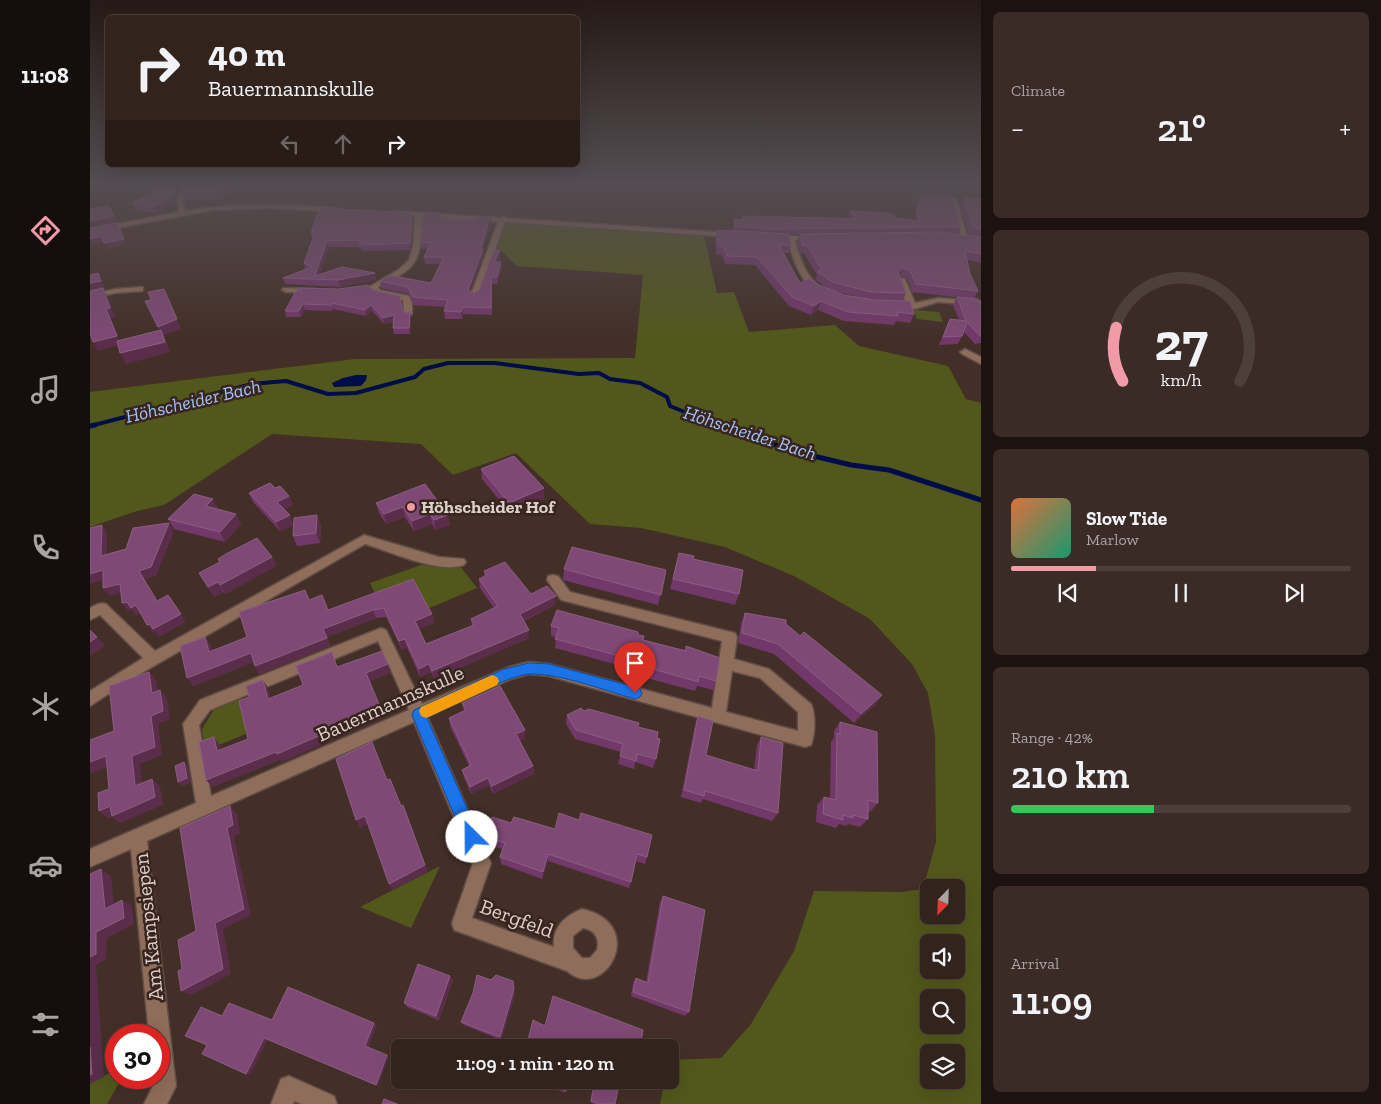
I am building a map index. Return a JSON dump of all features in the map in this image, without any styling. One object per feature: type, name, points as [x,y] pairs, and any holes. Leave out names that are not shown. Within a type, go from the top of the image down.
[{"type":"street","points":[[408,314],[406,298],[377,292],[370,286],[404,270],[414,261],[417,254],[417,236]]},
{"type":"street","points":[[474,297],[497,236]]},
{"type":"street","points":[[733,236],[739,236]]},
{"type":"street","points":[[961,236],[961,238],[973,240]]},
{"type":"street","points":[[765,238],[827,238]]},
{"type":"street","points":[[791,238],[794,257],[803,272],[814,287],[828,295]]},
{"type":"street","points":[[901,279],[912,306]]},
{"type":"street","points":[[90,297],[115,291],[140,289]]},
{"type":"street","points":[[286,290],[322,291]]},
{"type":"street","points":[[886,304],[912,306],[938,300],[978,304],[981,309]]},
{"type":"street","points":[[965,352],[981,361]]},
{"type":"street","points":[[90,699],[154,659],[364,539],[439,562],[460,562]]},
{"type":"street","points":[[553,580],[566,596],[730,637],[718,716]]},
{"type":"street","points":[[94,609],[154,659]]},
{"type":"street","points":[[205,807],[191,724],[205,705],[381,634],[419,715]]},
{"type":"street","name":"Bauermannskulle","points":[[90,858],[509,674],[537,668],[805,740],[806,709],[764,673],[727,663]]},
{"type":"street","name":"Bergfeld","points":[[419,715],[482,863],[461,923],[571,963]]},
{"type":"street","name":"Am Kampsiepen","points":[[138,836],[165,1086],[155,1104]]},
{"type":"street","points":[[282,1104],[290,1087],[326,1104]]},
{"type":"green space","points":[[501,236],[704,236],[717,293],[734,292],[749,332],[835,325],[859,346],[948,366],[966,399],[981,403],[981,1104],[660,1104],[663,1089],[679,1089],[679,1060],[721,1058],[751,1024],[794,951],[814,891],[902,892],[920,889],[920,924],[965,924],[965,879],[926,879],[936,842],[935,735],[928,693],[912,664],[870,619],[794,576],[725,547],[641,528],[590,524],[516,453],[453,475],[421,444],[272,434],[164,505],[137,511],[90,527],[90,392],[355,359],[635,358],[643,275],[517,266],[496,246]]},
{"type":"green space","points":[[913,310],[939,312],[943,322],[917,319]]},
{"type":"green space","points":[[421,565],[460,566],[477,588],[427,609],[379,602],[370,583]]},
{"type":"green space","points":[[241,698],[250,732],[205,751],[202,729],[214,710]]},
{"type":"green space","points":[[440,866],[411,928],[360,907]]},
{"type":"green space","points":[[105,1076],[105,1089],[116,1089],[107,1104],[90,1104],[90,1083]]},
{"type":"shaded area","points":[[367,375],[366,380],[361,386],[334,387],[332,383],[343,378]]},
{"type":"building","points":[[90,236],[122,236],[124,239],[104,243],[101,237],[90,239]]},
{"type":"building","points":[[314,236],[410,236],[410,243],[363,245],[357,240],[327,241],[315,276],[342,267],[375,273],[338,280],[283,278],[312,267],[304,263]]},
{"type":"building","points":[[421,236],[485,236],[481,249],[483,249],[468,290],[474,293],[479,290],[494,250],[500,250],[494,262],[501,262],[497,277],[491,277],[491,308],[463,307],[461,312],[444,311],[448,300],[413,297],[408,287],[380,281],[389,275],[431,283],[444,257],[424,257],[431,242],[420,243]]},
{"type":"building","points":[[717,236],[789,236],[791,245],[779,245],[800,283],[809,278],[819,285],[844,295],[874,300],[910,301],[914,314],[897,312],[898,316],[848,312],[821,301],[814,306],[792,297],[757,257],[727,256],[724,247],[718,246]]},
{"type":"building","points":[[800,236],[981,237],[981,254],[965,251],[970,274],[978,291],[916,284],[910,270],[903,268],[898,272],[906,293],[871,292],[832,282],[818,272],[822,270],[807,246],[803,246]]},
{"type":"building","points":[[98,273],[101,281],[90,283],[90,275]]},
{"type":"building","points":[[368,285],[373,290],[400,296],[402,310],[407,313],[410,311],[409,328],[393,328],[394,315],[383,318],[371,305],[365,310],[332,303],[331,305],[303,304],[299,311],[285,311],[296,291],[302,291],[298,288],[339,289]]},
{"type":"building","points":[[103,288],[110,308],[106,309],[117,336],[93,342],[90,333],[90,291]]},
{"type":"building","points":[[164,289],[177,319],[158,327],[145,301],[151,300],[148,292]]},
{"type":"building","points":[[957,297],[978,299],[981,304],[981,336],[967,322],[962,336],[943,337],[950,319],[966,321]]},
{"type":"building","points":[[161,330],[165,342],[120,353],[117,341]]},
{"type":"building","points":[[514,456],[544,488],[509,503],[481,469]]},
{"type":"building","points":[[270,483],[275,488],[280,486],[289,496],[277,502],[290,515],[276,522],[249,493]]},
{"type":"building","points":[[425,484],[448,515],[434,520],[430,514],[412,521],[403,507],[384,514],[376,503]]},
{"type":"building","points":[[194,494],[213,499],[206,506],[236,514],[220,532],[168,519]]},
{"type":"building","points":[[317,515],[316,533],[293,536],[294,518]]},
{"type":"building","points":[[169,523],[151,567],[139,571],[157,601],[168,595],[181,614],[153,629],[150,624],[147,625],[136,605],[131,608],[127,602],[122,603],[120,584],[103,588],[103,570],[90,574],[90,528],[102,525],[101,556],[126,549],[133,528]]},
{"type":"building","points":[[257,538],[272,557],[220,585],[218,582],[208,587],[199,573],[220,562],[218,559],[226,554]]},
{"type":"building","points":[[572,547],[666,570],[661,595],[564,569]]},
{"type":"building","points":[[679,553],[694,556],[693,559],[743,570],[739,594],[673,579]]},
{"type":"building","points":[[505,562],[531,594],[547,586],[556,596],[520,614],[529,630],[432,671],[429,664],[419,669],[405,639],[399,641],[384,608],[373,610],[323,629],[327,638],[255,666],[251,653],[187,678],[180,646],[205,637],[209,652],[247,637],[239,612],[305,590],[309,600],[322,595],[328,610],[413,579],[432,614],[415,621],[426,644],[474,625],[471,619],[498,606],[479,579],[487,575],[484,571]]},
{"type":"building","points":[[557,610],[638,632],[638,635],[644,636],[643,640],[686,651],[686,646],[720,658],[716,681],[699,676],[698,682],[646,667],[647,663],[555,639],[559,628],[551,626]]},
{"type":"building","points":[[745,613],[786,620],[786,624],[800,636],[804,632],[882,695],[861,714],[778,644],[742,633]]},
{"type":"building","points":[[90,630],[97,637],[90,642]]},
{"type":"building","points":[[382,651],[388,664],[366,673],[381,709],[277,754],[276,752],[206,780],[199,742],[214,737],[217,751],[248,739],[239,701],[249,697],[246,686],[263,680],[268,699],[303,685],[296,666],[332,652],[337,667]]},
{"type":"building","points":[[149,672],[152,693],[160,690],[163,711],[151,716],[155,747],[132,756],[135,786],[152,779],[155,797],[112,816],[110,806],[99,811],[98,793],[109,789],[106,756],[90,762],[90,740],[114,731],[109,686]]},
{"type":"building","points":[[500,686],[525,730],[516,734],[533,766],[492,786],[488,778],[470,787],[462,770],[471,765],[449,718],[466,710],[462,703]]},
{"type":"building","points":[[581,708],[584,711],[589,709],[639,723],[638,727],[658,732],[657,738],[660,739],[656,759],[637,754],[636,761],[620,756],[623,744],[576,730],[567,715]]},
{"type":"building","points":[[698,716],[713,721],[706,755],[758,771],[761,737],[783,743],[778,813],[705,791],[704,796],[684,790]]},
{"type":"building","points":[[840,722],[877,732],[878,803],[868,800],[868,819],[853,815],[853,818],[843,815],[843,820],[823,814],[824,797],[836,800],[837,733],[840,734]]},
{"type":"building","points":[[372,742],[387,780],[390,779],[401,806],[403,805],[425,865],[389,884],[365,816],[356,820],[336,759]]},
{"type":"building","points":[[184,762],[187,778],[178,782],[175,766]]},
{"type":"building","points":[[230,806],[233,825],[227,828],[244,909],[215,923],[223,969],[181,991],[178,971],[182,969],[178,940],[196,931],[180,828]]},
{"type":"building","points":[[559,813],[579,820],[581,813],[652,835],[647,857],[637,854],[631,882],[548,854],[543,872],[500,857],[505,843],[485,837],[492,817],[511,823],[514,817],[555,829]]},
{"type":"building","points":[[101,869],[105,909],[122,900],[124,918],[96,932],[96,954],[90,957],[90,874]]},
{"type":"building","points":[[663,896],[705,910],[689,1012],[633,992],[636,978],[648,983]]},
{"type":"building","points":[[418,964],[450,976],[436,1016],[404,1003]]},
{"type":"building","points":[[477,975],[491,980],[496,975],[513,981],[514,989],[500,1037],[461,1022],[473,993]]},
{"type":"building","points":[[288,987],[374,1023],[365,1046],[387,1055],[376,1085],[264,1038],[246,1074],[202,1054],[207,1045],[185,1036],[201,1007],[222,1016],[229,1003],[272,1020]]},
{"type":"building","points":[[553,996],[643,1030],[642,1039],[528,1039],[533,1020],[545,1026]]},
{"type":"building","points":[[90,1047],[92,1074],[90,1075]]},
{"type":"building","points":[[593,1089],[618,1089],[615,1104],[599,1104],[591,1101]]},
{"type":"building","points":[[384,1099],[397,1104],[382,1104]]},
{"type":"waterway","name":"Höhscheider Bach","points":[[95,425],[90,426],[252,384],[286,381],[328,394],[356,393],[415,377],[424,369],[448,363],[495,363],[579,374],[599,373],[610,379],[640,383],[667,397],[670,406],[719,426]]},
{"type":"waterway","name":"Höhscheider Bach","points":[[719,426],[797,452],[851,465],[889,470],[981,500]]},
{"type":"slow traffic","points":[[426,711],[492,681]]},
{"type":"place","name":"Höhscheider Hof","points":[[411,507]]},
{"type":"route","points":[[472,837],[419,715],[516,671],[529,668],[549,670],[635,693]]}]
